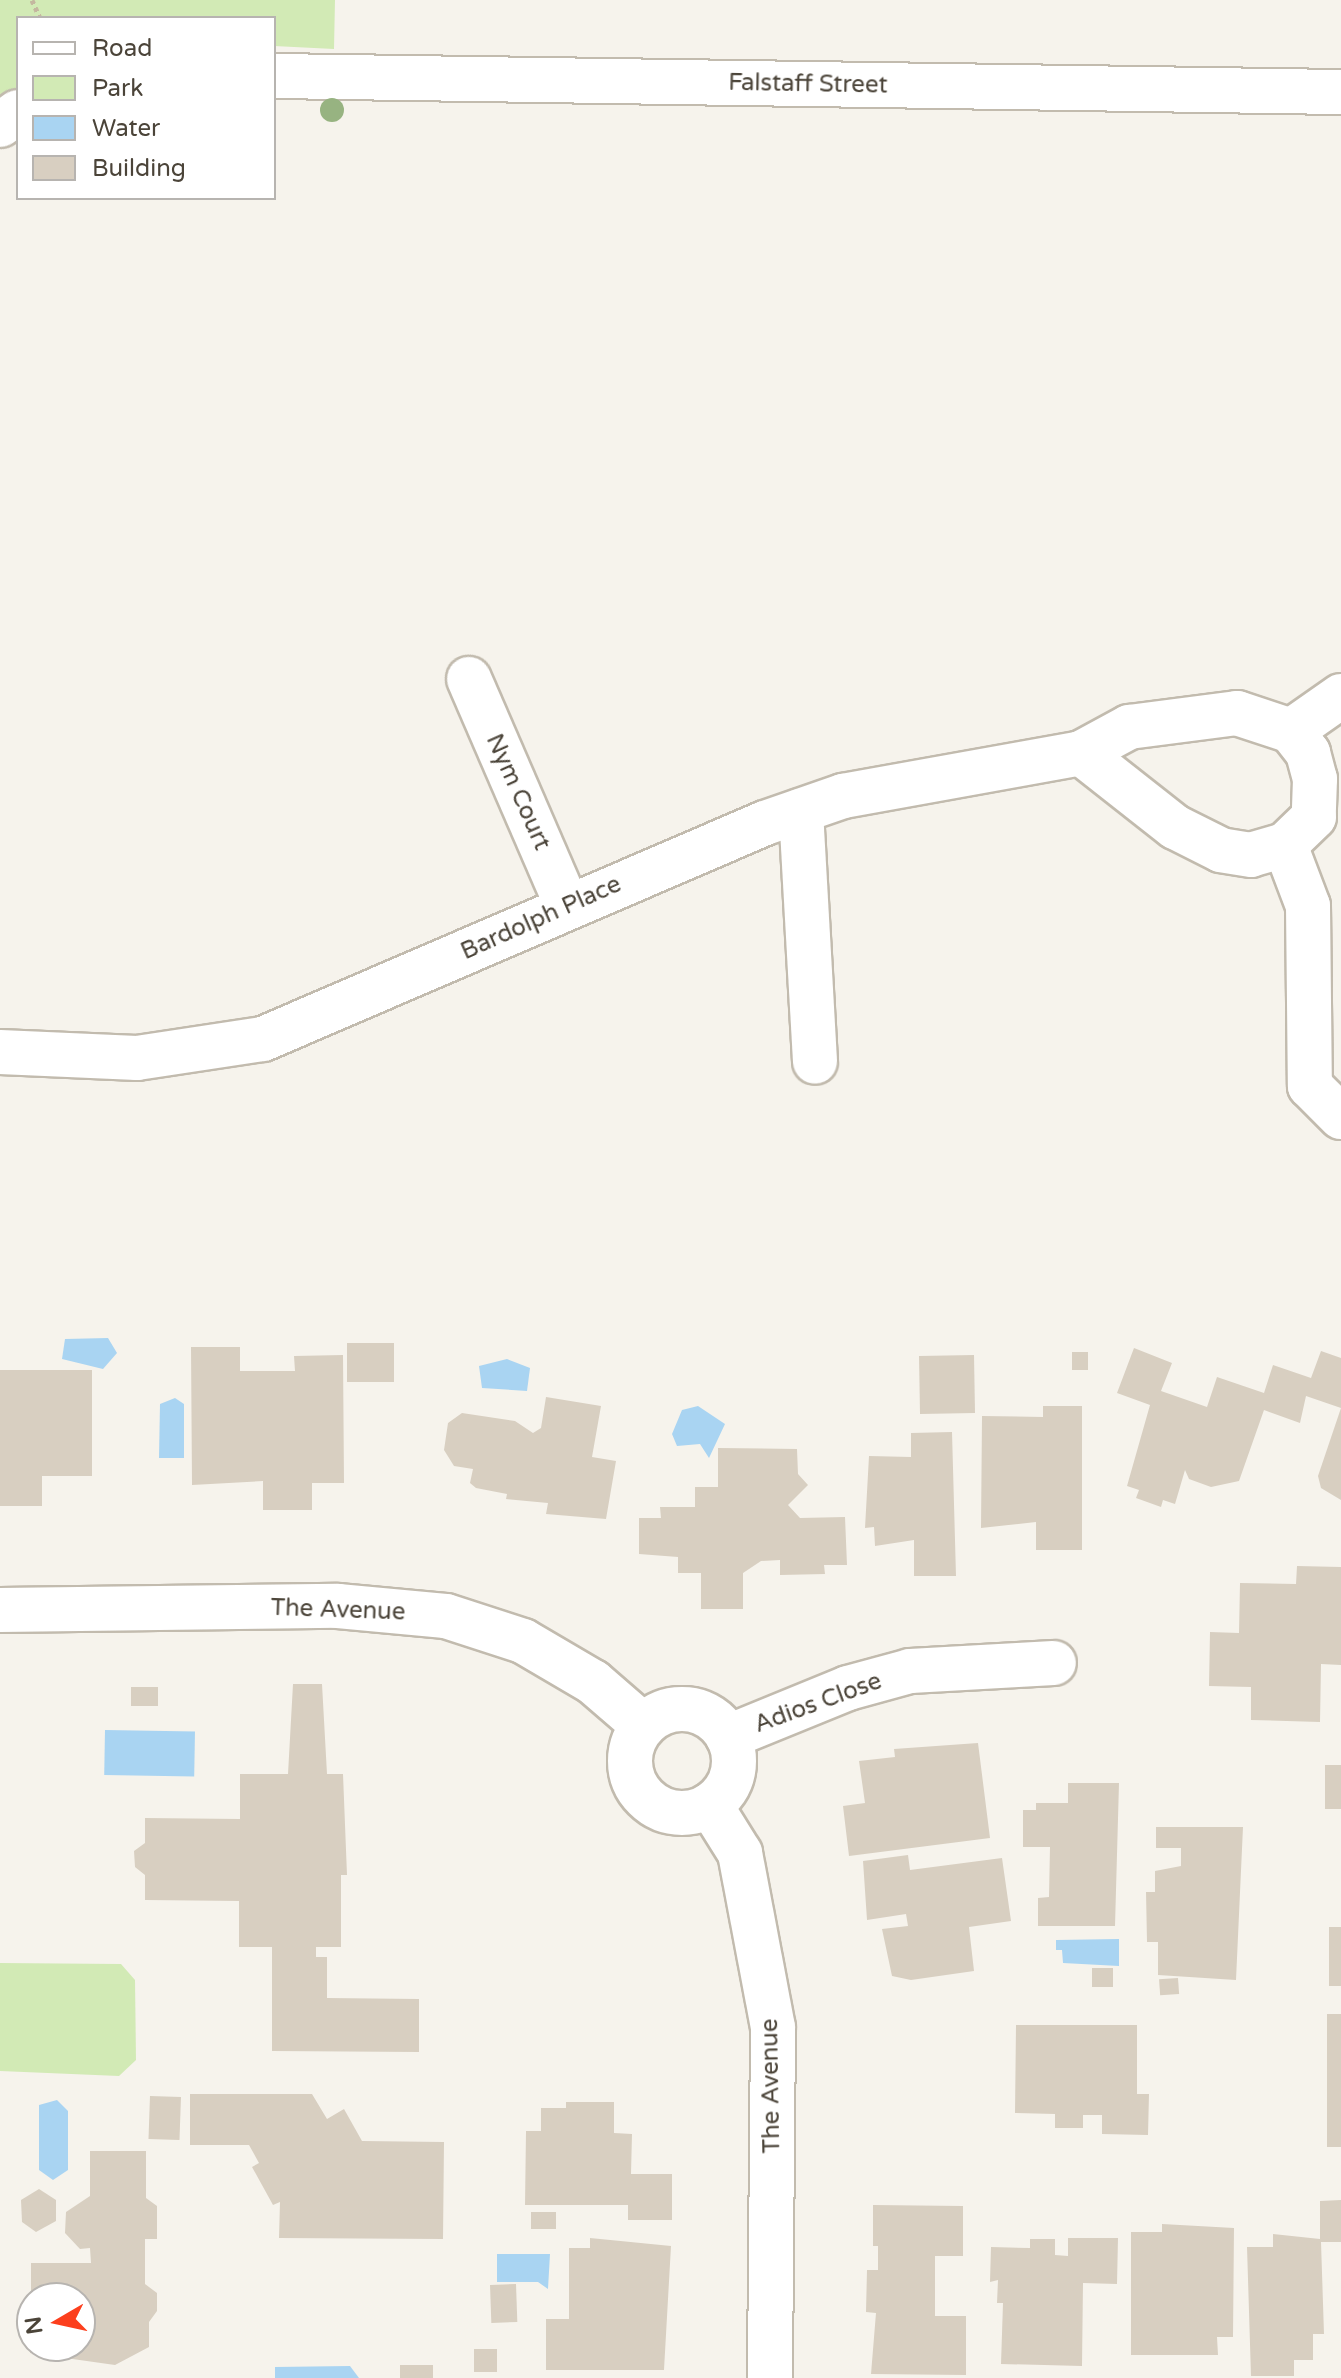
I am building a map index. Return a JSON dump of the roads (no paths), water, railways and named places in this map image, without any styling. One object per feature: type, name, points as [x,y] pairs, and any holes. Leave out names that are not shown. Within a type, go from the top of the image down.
[{"type":"street","name":"Falstaff Street","points":[[276,76],[1341,92]]},
{"type":"street","name":"Nym Court","points":[[469,679],[567,905]]},
{"type":"street","points":[[1081,753],[1175,827],[1221,850],[1251,855],[1285,845],[1314,817],[1311,766],[1291,731],[1341,696]]},
{"type":"street","name":"Bardolph Place","points":[[0,1052],[137,1058],[263,1039],[567,905],[843,796],[1081,753],[1129,727],[1206,715],[1261,717],[1291,731]]},
{"type":"street","points":[[801,811],[815,1062]]},
{"type":"street","points":[[1285,845],[1308,906],[1310,1086],[1341,1117]]},
{"type":"street","name":"The Avenue","points":[[0,1610],[338,1606],[446,1616],[523,1641],[593,1682],[644,1726]]},
{"type":"street","name":"Adios Close","points":[[728,1737],[848,1688],[910,1671],[1054,1663]]},
{"type":"street","points":[[688,1709],[711,1719],[728,1737],[730,1782],[710,1805],[670,1811],[637,1787],[630,1755],[644,1726],[656,1715],[688,1709]]},
{"type":"street","name":"The Avenue","points":[[710,1805],[740,1853],[773,2027],[770,2378]]},
{"type":"water","points":[[108,1338],[117,1353],[103,1369],[62,1359],[65,1339]]},
{"type":"water","points":[[507,1359],[530,1368],[527,1391],[482,1388],[479,1366]]},
{"type":"water","points":[[175,1398],[184,1404],[184,1458],[159,1458],[160,1404]]},
{"type":"water","points":[[698,1406],[725,1424],[709,1458],[700,1444],[677,1446],[672,1434],[682,1410]]},
{"type":"water","points":[[105,1730],[195,1732],[194,1777],[104,1775]]},
{"type":"water","points":[[1119,1939],[1119,1966],[1063,1963],[1062,1950],[1056,1950],[1056,1940]]},
{"type":"water","points":[[57,2100],[68,2111],[68,2170],[53,2180],[39,2170],[39,2105]]},
{"type":"water","points":[[497,2254],[550,2254],[548,2289],[538,2282],[497,2282]]},
{"type":"water","points":[[350,2366],[359,2378],[275,2378],[275,2367]]}]
